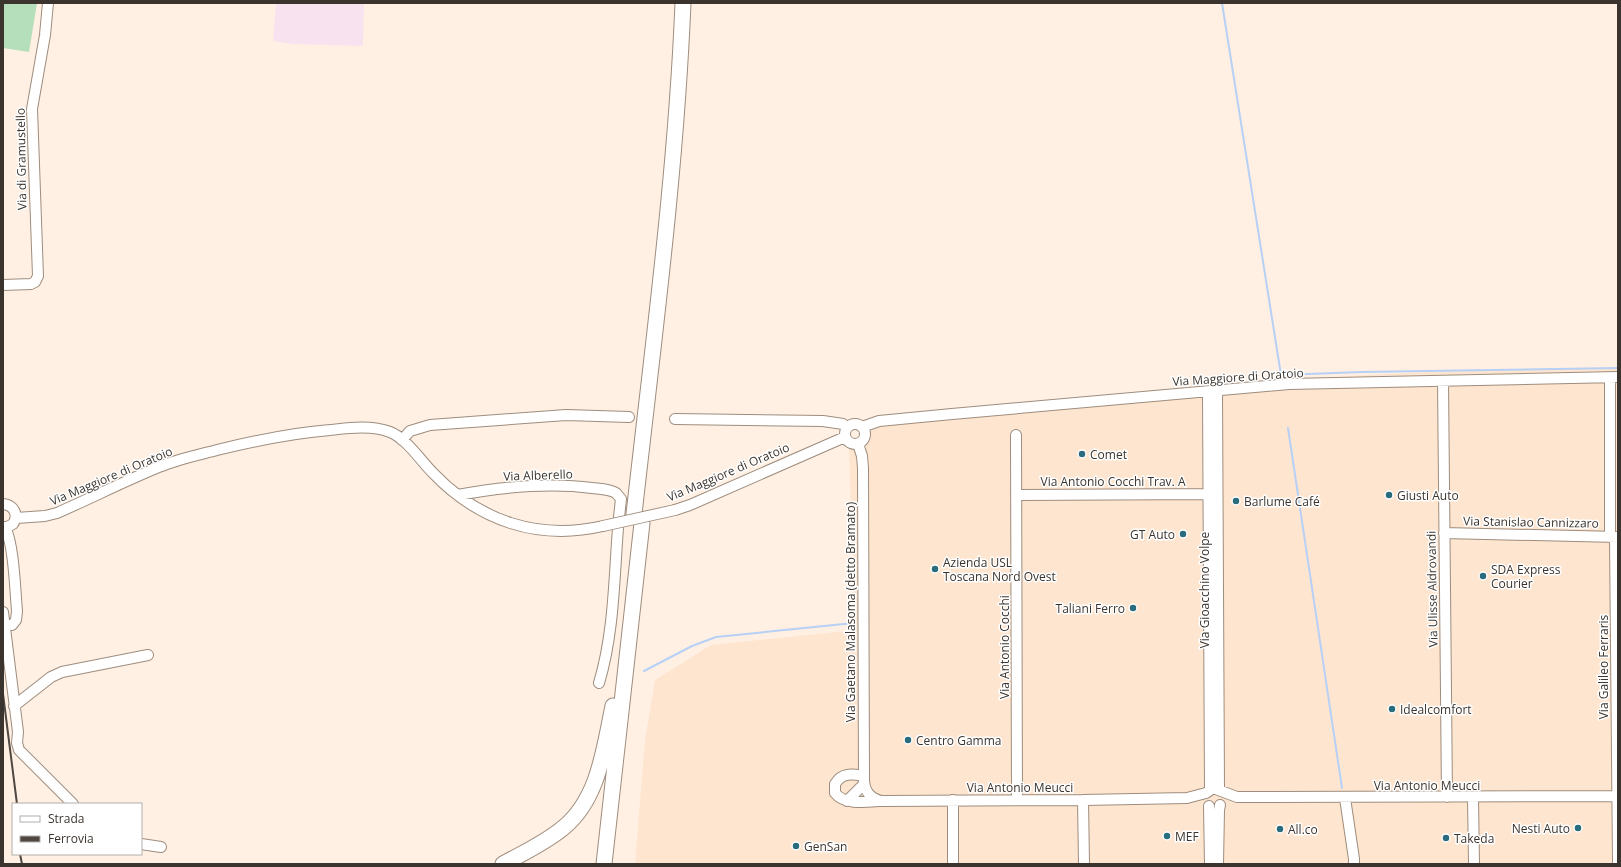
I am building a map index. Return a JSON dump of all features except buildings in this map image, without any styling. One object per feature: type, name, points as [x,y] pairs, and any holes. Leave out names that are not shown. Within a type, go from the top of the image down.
[{"type":"highway","points":[[604,864],[669,200],[680,66],[683,3]]},
{"type":"highway","points":[[596,864],[613,706],[638,518],[678,191],[691,3]]},
{"type":"highway","points":[[503,864],[558,833],[569,823],[579,810],[588,796],[597,774],[613,706]]},
{"type":"street","name":"Via di Gramustello","points":[[3,285],[31,284],[35,282],[38,276],[32,109],[45,35],[48,3]]},
{"type":"street","name":"Via Maggiore di Oratoio","points":[[16,518],[51,515],[172,463],[238,445],[280,436],[316,431],[369,428],[390,432],[402,440],[438,478],[458,495],[494,516],[529,528],[568,532],[603,526],[690,505],[830,442],[856,424],[862,427],[879,421],[1289,384],[1614,377]]},
{"type":"street","name":"Via Galileo Ferraris","points":[[1614,377],[1614,537],[1618,864]]},
{"type":"street","name":"Via Ulisse Aldrovandi","points":[[1443,381],[1447,797]]},
{"type":"street","name":"Via Gioacchino Volpe","points":[[1212,391],[1209,494],[1214,791]]},
{"type":"street","name":"Via Gioacchino Volpe","points":[[1212,391],[1214,791]]},
{"type":"street","points":[[402,440],[410,431],[430,425],[566,415],[629,417]]},
{"type":"street","name":"Via Maggiore di Oratoio","points":[[676,419],[823,421],[843,424],[848,442],[858,444]]},
{"type":"street","points":[[823,421],[830,430],[830,442]]},
{"type":"street","points":[[858,444],[864,437],[865,433],[862,427]]},
{"type":"street","name":"Via Antonio Cocchi","points":[[1016,435],[1018,800]]},
{"type":"street","name":"Via Gaetano Malasoma (detto Bramato)","points":[[858,444],[862,456],[863,468],[864,780]]},
{"type":"street","name":"Via Alberello","points":[[458,495],[546,486],[565,485],[588,488],[616,493],[621,499],[619,517]]},
{"type":"street","name":"Via Antonio Cocchi Trav. A","points":[[1017,495],[1209,494]]},
{"type":"street","points":[[3,504],[13,508],[16,518],[13,524],[4,527],[10,544],[17,611],[16,618],[12,625]]},
{"type":"street","points":[[599,683],[606,656],[614,586],[618,528]]},
{"type":"street","name":"Via Stanislao Cannizzaro","points":[[1444,533],[1614,537]]},
{"type":"street","points":[[3,612],[19,750],[72,803]]},
{"type":"street","points":[[14,706],[51,676],[62,672],[148,655]]},
{"type":"street","points":[[846,775],[864,780],[847,801],[841,799],[835,793],[834,787],[836,782],[846,775]]},
{"type":"street","points":[[864,780],[865,790],[870,795],[881,801]]},
{"type":"street","points":[[1210,864],[1208,805],[1205,800],[1214,791],[1223,798],[1219,810],[1218,864]]},
{"type":"street","name":"Via Antonio Meucci","points":[[847,801],[1187,798],[1214,791],[1237,798],[1618,796]]},
{"type":"street","points":[[1473,797],[1474,864]]},
{"type":"street","name":"Via Antonio Meucci","points":[[1187,798],[1214,807],[1237,798]]},
{"type":"street","points":[[1345,798],[1355,862]]},
{"type":"street","points":[[953,800],[953,864]]},
{"type":"street","points":[[1083,800],[1084,864]]},
{"type":"street","points":[[142,844],[161,847]]},
{"type":"shaded area","points":[[276,3],[364,3],[363,46],[293,44],[273,41]]},
{"type":"shaded area","points":[[1618,367],[1618,864],[635,864],[645,740],[655,680],[711,645],[855,630],[849,448],[874,429],[882,426],[1193,396],[1219,383],[1446,371]]},
{"type":"green space","points":[[3,3],[37,3],[29,52],[3,48]]},
{"type":"waterway","points":[[1222,3],[1281,375],[1361,372],[1618,368]]},
{"type":"waterway","points":[[1288,428],[1342,788]]},
{"type":"waterway","points":[[644,671],[692,646],[716,637],[854,623]]},
{"type":"railway","points":[[3,694],[17,803]]},
{"type":"railway","points":[[20,855],[22,864]]},
{"type":"place","name":"Comet","points":[[1082,454]]},
{"type":"place","name":"Giusti Auto","points":[[1389,495]]},
{"type":"place","name":"Barlume Café","points":[[1236,501]]},
{"type":"place","name":"GT Auto","points":[[1183,534]]},
{"type":"place","name":"Azienda USL Toscana Nord Ovest","points":[[935,569]]},
{"type":"place","name":"SDA Express Courier","points":[[1483,576]]},
{"type":"place","name":"Taliani Ferro","points":[[1133,608]]},
{"type":"place","name":"Idealcomfort","points":[[1392,709]]},
{"type":"place","name":"Centro Gamma","points":[[908,740]]},
{"type":"place","name":"Nesti Auto","points":[[1578,828]]},
{"type":"place","name":"All.co","points":[[1280,829]]},
{"type":"place","name":"MEF","points":[[1167,836]]},
{"type":"place","name":"Takeda","points":[[1446,838]]},
{"type":"place","name":"GenSan","points":[[796,846]]}]
